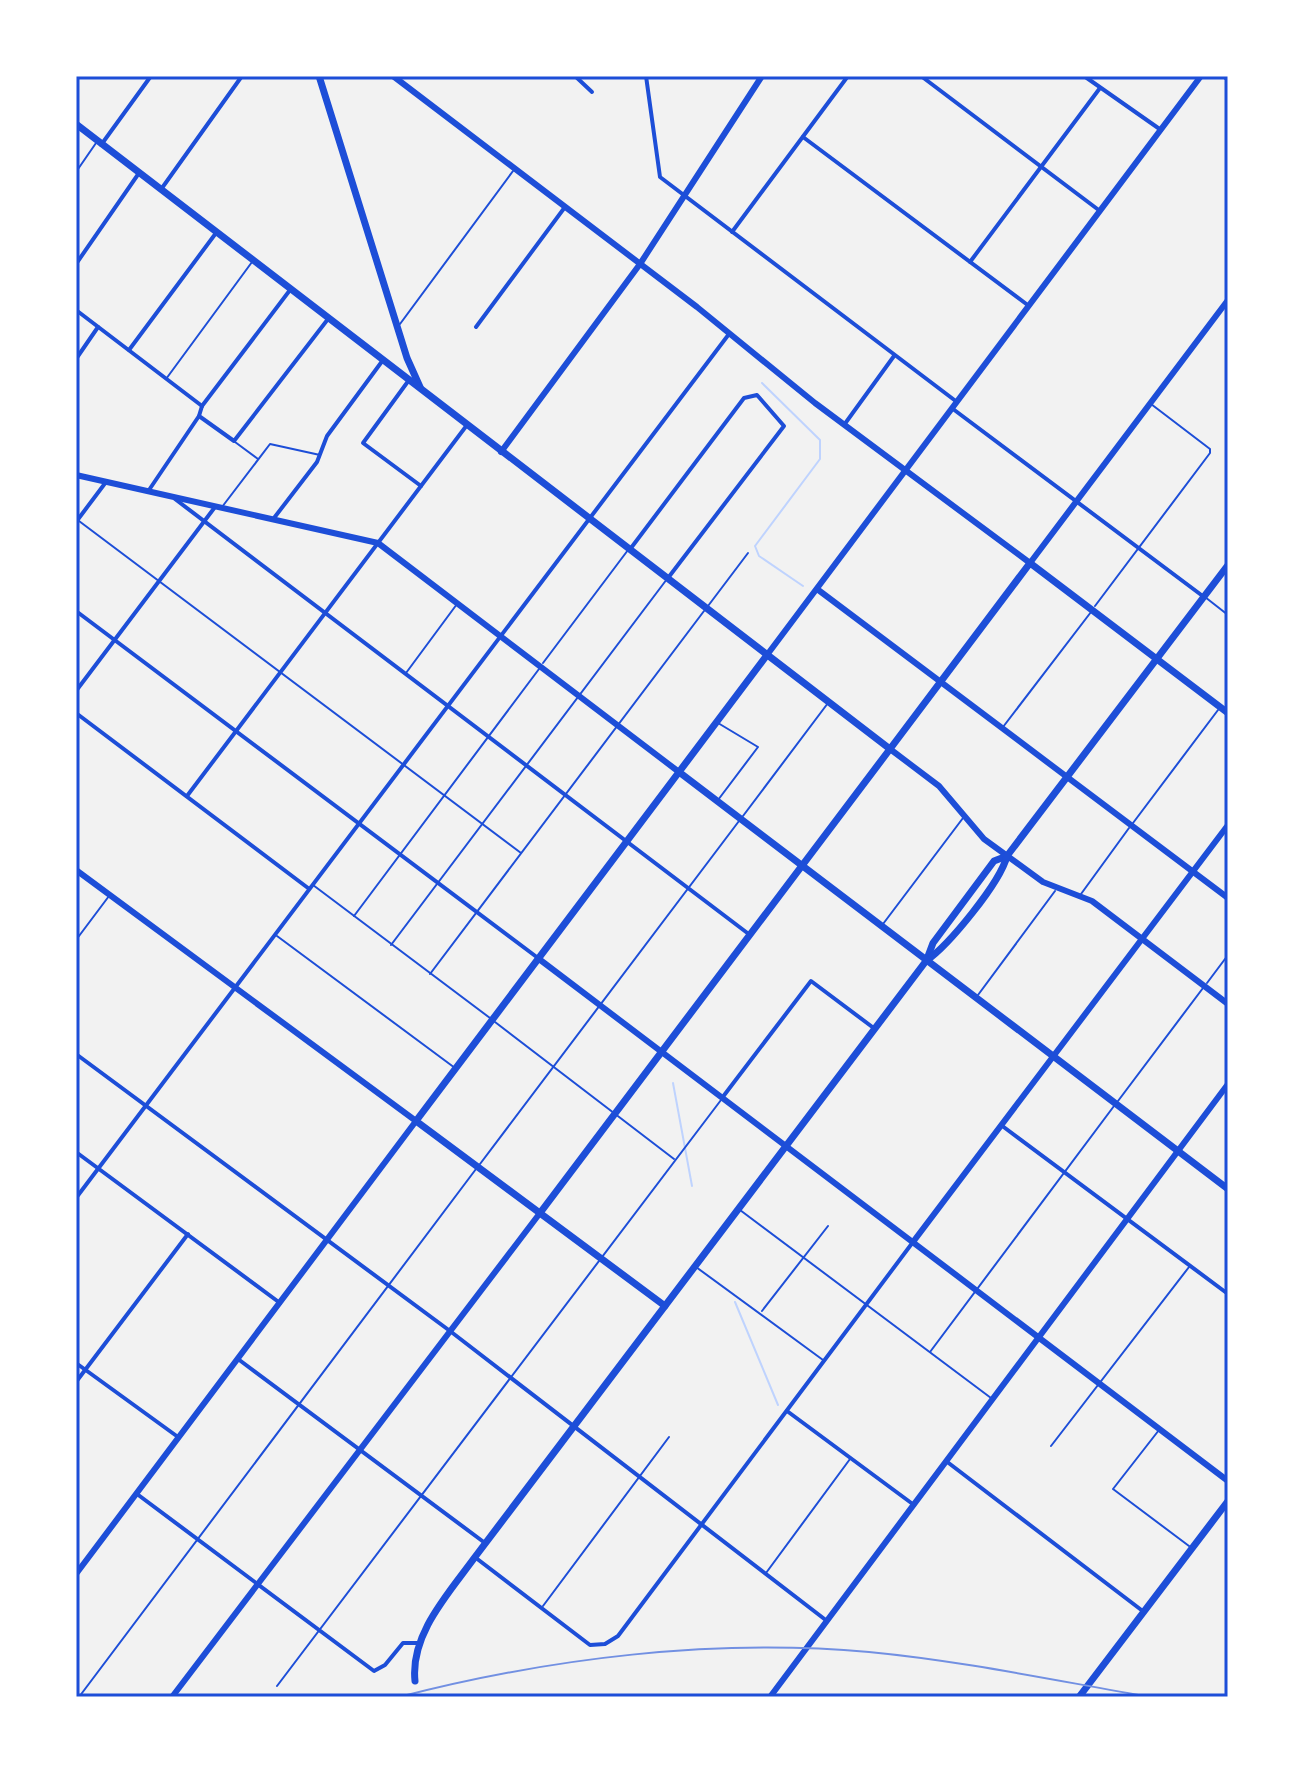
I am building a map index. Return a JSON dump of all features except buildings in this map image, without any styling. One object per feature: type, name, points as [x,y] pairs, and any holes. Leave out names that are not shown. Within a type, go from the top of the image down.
[{"type":"main road","points":[[319,76],[397,328],[421,389]]},
{"type":"main road","points":[[76,124],[890,749]]},
{"type":"main road","points":[[540,1213],[1030,563],[1228,713]]},
{"type":"main road","points":[[415,1681],[419,1643],[436,1612],[485,1543],[926,961],[941,950],[1002,869],[1007,856],[1228,565]]},
{"type":"main road","points":[[665,1306],[416,1121],[767,655]]},
{"type":"main road","points":[[679,772],[1228,1189]]},
{"type":"main road","points":[[1079,1697],[1228,1501]]},
{"type":"street","points":[[99,143],[151,76]]},
{"type":"street","points":[[161,190],[242,76]]},
{"type":"street","points":[[393,76],[640,264],[844,425],[1030,563],[1228,300]]},
{"type":"street","points":[[575,76],[592,92]]},
{"type":"street","points":[[646,76],[657,173],[1204,597]]},
{"type":"street","points":[[501,452],[640,264],[762,76]]},
{"type":"street","points":[[732,232],[848,76]]},
{"type":"street","points":[[921,76],[1100,211]]},
{"type":"street","points":[[1084,76],[1161,130]]},
{"type":"street","points":[[767,655],[1201,76]]},
{"type":"street","points":[[970,262],[1100,88]]},
{"type":"street","points":[[803,137],[1029,306]]},
{"type":"street","points":[[76,264],[139,173]]},
{"type":"street","points":[[476,327],[565,207]]},
{"type":"street","points":[[128,350],[216,233]]},
{"type":"street","points":[[148,490],[199,416],[202,406],[290,290]]},
{"type":"street","points":[[76,310],[202,406]]},
{"type":"street","points":[[199,416],[234,441],[328,319]]},
{"type":"street","points":[[76,359],[98,327]]},
{"type":"street","points":[[76,1198],[729,334]]},
{"type":"street","points":[[844,425],[894,356]]},
{"type":"street","points":[[274,519],[321,455],[327,436],[383,360]]},
{"type":"street","points":[[410,380],[363,443],[421,486]]},
{"type":"street","points":[[629,549],[744,398],[757,395],[782,420],[784,426],[668,578]]},
{"type":"street","points":[[187,796],[467,425]]},
{"type":"street","points":[[76,475],[378,543],[679,772]]},
{"type":"street","points":[[77,521],[106,482]]},
{"type":"street","points":[[170,495],[750,935]]},
{"type":"street","points":[[76,691],[219,506]]},
{"type":"street","points":[[817,589],[1228,898]]},
{"type":"street","points":[[76,611],[359,821],[1228,1481]]},
{"type":"street","points":[[76,713],[310,886]]},
{"type":"street","points":[[890,749],[939,786],[984,839],[1043,882],[1081,895],[1228,1004]]},
{"type":"street","points":[[475,1557],[590,1645],[605,1644],[622,1632],[1228,825]]},
{"type":"street","points":[[76,870],[416,1121],[76,1574]]},
{"type":"street","points":[[722,1098],[811,981],[875,1029]]},
{"type":"street","points":[[76,1054],[511,1377],[566,1419],[573,1428],[827,1621]]},
{"type":"street","points":[[770,1697],[1228,1084]]},
{"type":"street","points":[[1001,1125],[1228,1294]]},
{"type":"street","points":[[76,1152],[280,1303]]},
{"type":"street","points":[[172,1697],[540,1213]]},
{"type":"street","points":[[76,1382],[188,1234]]},
{"type":"street","points":[[238,1359],[485,1543]]},
{"type":"street","points":[[76,1363],[178,1437]]},
{"type":"street","points":[[787,1411],[914,1505]]},
{"type":"street","points":[[946,1461],[1144,1612]]},
{"type":"street","points":[[136,1493],[374,1671],[385,1665],[403,1643],[419,1643]]},
{"type":"lane","points":[[76,172],[99,143]]},
{"type":"lane","points":[[397,328],[515,169]]},
{"type":"lane","points":[[166,379],[253,261]]},
{"type":"lane","points":[[1003,728],[1210,453],[1210,449],[1150,403]]},
{"type":"lane","points":[[234,441],[258,459]]},
{"type":"lane","points":[[219,506],[270,444],[321,455]]},
{"type":"lane","points":[[77,521],[521,853]]},
{"type":"lane","points":[[354,916],[629,549]]},
{"type":"lane","points":[[430,974],[748,553]]},
{"type":"lane","points":[[391,945],[668,578]]},
{"type":"lane","points":[[1204,597],[1228,615]]},
{"type":"lane","points":[[406,674],[458,603]]},
{"type":"lane","points":[[79,1697],[829,702]]},
{"type":"lane","points":[[1081,895],[1220,707]]},
{"type":"lane","points":[[717,722],[758,747],[717,801]]},
{"type":"lane","points":[[881,927],[964,817]]},
{"type":"lane","points":[[310,886],[354,916],[614,1115],[677,1158]]},
{"type":"lane","points":[[974,999],[1058,887]]},
{"type":"lane","points":[[76,940],[110,895]]},
{"type":"lane","points":[[274,933],[456,1069]]},
{"type":"lane","points":[[930,1352],[1228,955]]},
{"type":"lane","points":[[277,1686],[722,1098]]},
{"type":"lane","points":[[739,1209],[993,1399]]},
{"type":"lane","points":[[762,1312],[828,1226]]},
{"type":"lane","points":[[695,1266],[825,1361]]},
{"type":"lane","points":[[1051,1446],[1189,1266]]},
{"type":"lane","points":[[1160,1429],[1113,1489],[1192,1549]]},
{"type":"lane","points":[[541,1608],[669,1437]]},
{"type":"lane","points":[[765,1574],[851,1458]]},
{"type":"waterway","points":[[762,383],[820,440],[820,459],[755,546],[759,556],[803,586]]},
{"type":"waterway","points":[[673,1083],[692,1186]]},
{"type":"waterway","points":[[735,1302],[778,1405]]},
{"type":"railway","points":[[399,1697],[456,1683],[573,1662],[692,1650],[751,1648],[810,1648],[904,1656],[1151,1697]]}]
